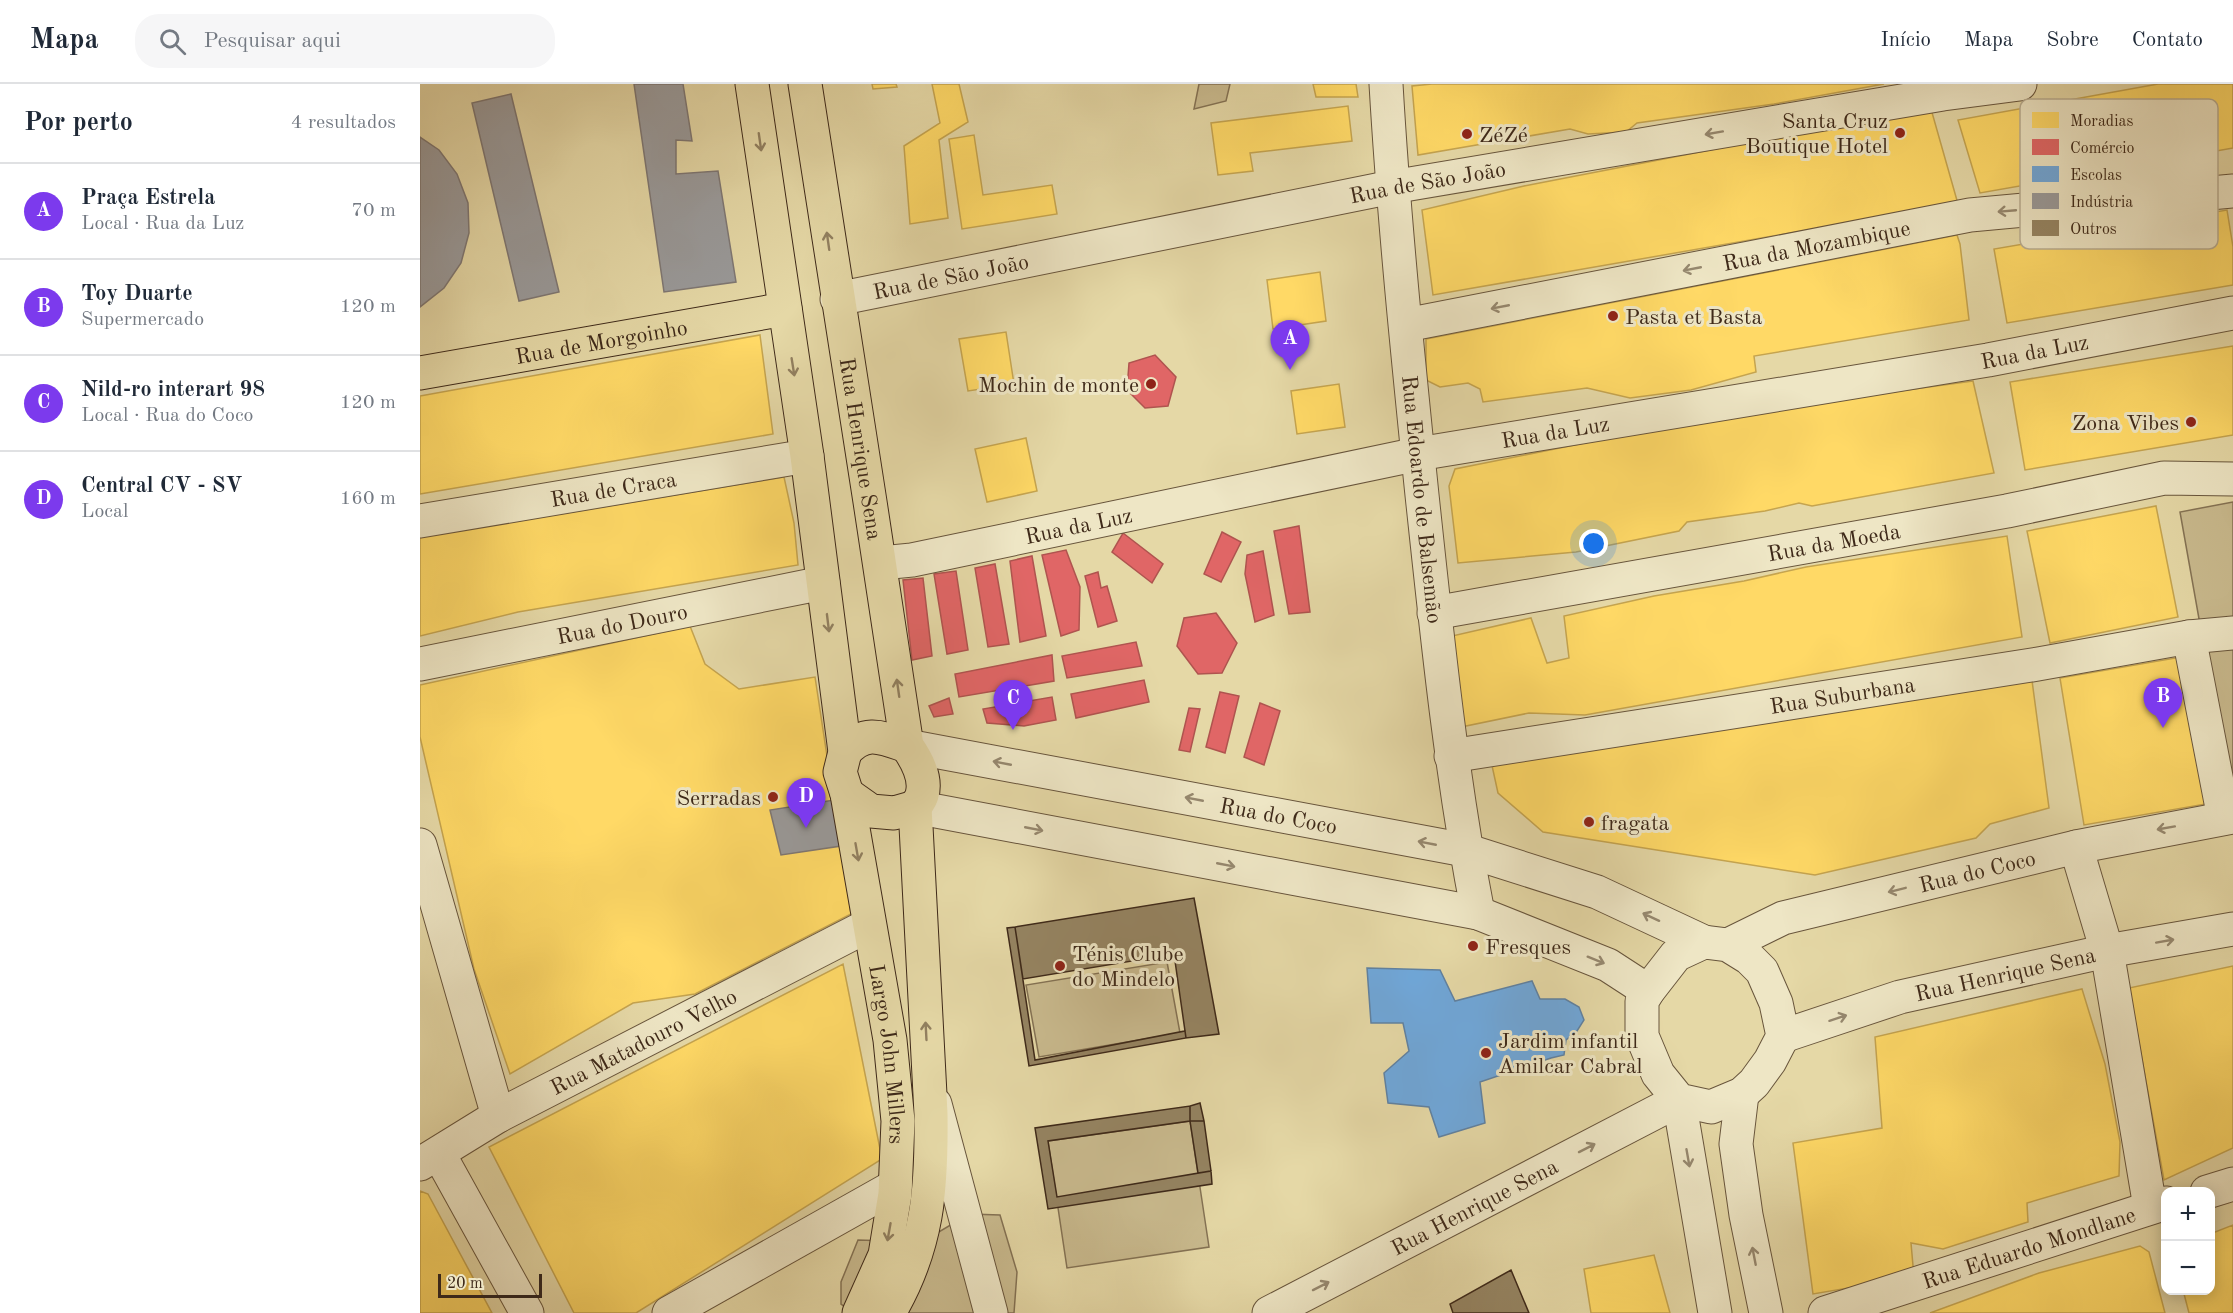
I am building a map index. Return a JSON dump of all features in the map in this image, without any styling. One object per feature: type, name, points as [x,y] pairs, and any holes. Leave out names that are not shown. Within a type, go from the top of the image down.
[{"type":"main road","points":[[752,84],[807,456],[845,752],[840,772],[847,794],[871,811],[894,813],[915,807]]},
{"type":"main road","name":"Rua Henrique Sena","points":[[805,84],[880,563],[906,746],[919,763],[922,782],[922,795],[915,807]]},
{"type":"main road","name":"Rua de Morgoinho","points":[[420,373],[785,309]]},
{"type":"main road","name":"Rua do Coco","points":[[845,752],[854,742],[867,736],[884,738],[906,746]]},
{"type":"main road","name":"Largo John Millers","points":[[847,794],[890,1040],[898,1121],[895,1186],[885,1255],[859,1313]]},
{"type":"main road","name":"Largo John Millers","points":[[889,1313],[912,1264],[922,1234],[932,1164],[915,807]]},
{"type":"street","name":"Rua Edoardo de Balsemão","points":[[1386,84],[1392,187],[1434,613],[1451,756],[1465,850],[1478,913]]},
{"type":"street","name":"Rua de São João","points":[[837,299],[1392,187],[1943,94],[2020,84]]},
{"type":"street","name":"Rua da Mozambique","points":[[2218,192],[2233,191]]},
{"type":"street","name":"Rua da Mozambique","points":[[1406,325],[1970,215],[2020,210]]},
{"type":"street","name":"Rua da Luz","points":[[880,563],[912,560],[1418,454],[1988,360],[2233,313]]},
{"type":"street","name":"Rua de Craca","points":[[420,520],[807,456]]},
{"type":"street","name":"Rua da Moeda","points":[[1434,613],[2007,511],[2164,478],[2233,479]]},
{"type":"street","name":"Rua do Douro","points":[[420,664],[823,583]]},
{"type":"street","name":"Rua Suburbana","points":[[1451,756],[2038,664],[2189,637],[2233,633]]},
{"type":"street","points":[[2189,637],[2228,818]]},
{"type":"street","name":"Rua do Coco","points":[[906,746],[1465,850],[1597,892],[1716,943],[1783,918],[2076,847],[2228,818]]},
{"type":"street","points":[[915,807],[1478,913],[1608,965],[1648,991]]},
{"type":"street","points":[[2076,847],[2107,951],[2158,1205]]},
{"type":"street","points":[[422,858],[498,1116]]},
{"type":"street","name":"Rua Matadouro Velho","points":[[430,1159],[498,1116],[869,925]]},
{"type":"street","name":"Rua Henrique Sena","points":[[1783,1036],[1900,997],[2107,951],[2233,929]]},
{"type":"street","points":[[1679,1100],[1711,1107],[1742,1094],[1754,1083],[1770,1061],[1783,1036],[1776,1003],[1762,971],[1749,958],[1716,943],[1676,955],[1642,1001],[1642,1036],[1658,1074],[1679,1100],[1715,1313]]},
{"type":"street","points":[[929,1082],[991,1313]]},
{"type":"street","points":[[1742,1094],[1736,1144],[1746,1215],[1766,1313]]},
{"type":"street","name":"Rua Henrique Sena","points":[[1269,1313],[1679,1100]]},
{"type":"street","points":[[430,1159],[527,1313]]},
{"type":"street","points":[[2215,1189],[2233,1184]]},
{"type":"street","points":[[669,1313],[895,1186]]},
{"type":"street","name":"Rua Eduardo Mondlane","points":[[1825,1313],[2158,1205]]},
{"type":"shaded area","points":[[1199,84],[1230,84],[1226,101],[1194,109]]},
{"type":"shaded area","points":[[2233,502],[2233,793],[2230,793],[2180,512]]},
{"type":"shaded area","points":[[1167,962],[1180,1033],[1039,1057],[1026,985]]},
{"type":"shaded area","points":[[1190,1121],[1209,1247],[1067,1268],[1048,1141]]},
{"type":"shaded area","points":[[969,1214],[1000,1215],[1017,1272],[1014,1313],[853,1313],[841,1304],[841,1282],[858,1240],[922,1242]]},
{"type":"building: Moradias","points":[[872,84],[896,84],[897,87],[873,89]]},
{"type":"building: Moradias","points":[[932,84],[959,84],[968,122],[939,140],[948,218],[910,224],[904,146],[940,123]]},
{"type":"building: Moradias","points":[[1313,84],[1356,84],[1358,97],[1316,97]]},
{"type":"building: Moradias","points":[[1432,84],[1884,84],[1774,104],[1637,123],[1626,132],[1588,134],[1570,129],[1418,155],[1412,86]]},
{"type":"building: Moradias","points":[[2158,84],[2233,84],[2233,148],[2218,151],[2218,99],[2075,99]]},
{"type":"building: Moradias","points":[[1348,106],[1352,141],[1250,153],[1253,171],[1218,175],[1211,123]]},
{"type":"building: Moradias","points":[[1931,109],[1958,204],[1433,295],[1422,210],[1524,186]]},
{"type":"building: Moradias","points":[[2020,109],[2020,186],[1980,193],[1958,120]]},
{"type":"building: Moradias","points":[[974,135],[983,195],[1052,185],[1057,214],[962,229],[949,139]]},
{"type":"building: Moradias","points":[[2227,210],[2233,247],[2233,285],[2007,323],[1994,249],[2020,245],[2020,249],[2218,249],[2218,212]]},
{"type":"building: Moradias","points":[[1957,235],[1969,320],[1754,356],[1756,372],[1691,390],[1630,398],[1587,388],[1483,402],[1480,389],[1468,383],[1440,387],[1426,380],[1426,339]]},
{"type":"building: Moradias","points":[[1320,272],[1326,321],[1273,329],[1267,280]]},
{"type":"building: Moradias","points":[[1006,332],[1014,384],[968,391],[959,339]]},
{"type":"building: Moradias","points":[[760,335],[773,434],[420,494],[420,396]]},
{"type":"building: Moradias","points":[[2233,346],[2233,435],[2025,470],[2010,382]]},
{"type":"building: Moradias","points":[[1973,381],[1994,473],[1812,506],[1799,503],[1765,511],[1687,522],[1679,531],[1576,552],[1458,563],[1449,486],[1455,469],[1609,438],[1670,422]]},
{"type":"building: Moradias","points":[[1339,384],[1345,427],[1297,434],[1291,391]]},
{"type":"building: Moradias","points":[[1026,438],[1037,491],[987,502],[975,449]]},
{"type":"building: Moradias","points":[[784,477],[794,523],[798,565],[518,612],[420,636],[420,537]]},
{"type":"building: Moradias","points":[[2156,506],[2178,617],[2050,643],[2027,531]]},
{"type":"building: Moradias","points":[[2007,536],[2022,637],[1585,715],[1529,713],[1461,727],[1452,636],[1531,618],[1547,663],[1569,658],[1564,616],[1806,567]]},
{"type":"building: Moradias","points":[[690,626],[705,664],[739,689],[815,677],[851,914],[695,994],[633,1003],[510,1074],[474,969],[420,737],[420,685]]},
{"type":"building: Moradias","points":[[2181,657],[2206,804],[2084,825],[2060,678]]},
{"type":"building: Moradias","points":[[2031,673],[2049,808],[1990,824],[1976,838],[1815,875],[1543,832],[1498,793],[1491,761]]},
{"type":"building: Moradias","points":[[843,964],[882,1159],[636,1313],[574,1313],[489,1147]]},
{"type":"building: Moradias","points":[[2233,966],[2233,1148],[2164,1180],[2129,988]]},
{"type":"building: Moradias","points":[[2082,989],[2105,1064],[2120,1142],[2119,1176],[2027,1203],[2028,1222],[1943,1249],[1911,1243],[1914,1277],[1813,1294],[1793,1143],[1882,1128],[1875,1037]]},
{"type":"building: Moradias","points":[[420,1191],[428,1194],[492,1313],[420,1313]]},
{"type":"building: Moradias","points":[[2233,1225],[2233,1313],[2189,1313],[2184,1295],[2215,1295],[2215,1232]]},
{"type":"building: Moradias","points":[[2140,1246],[2149,1252],[2165,1313],[1930,1313],[2039,1273]]},
{"type":"building: Moradias","points":[[1654,1255],[1670,1313],[1591,1313],[1584,1269]]},
{"type":"building: Comércio","name":"Mochin de monte","points":[[1155,355],[1176,377],[1168,406],[1145,408],[1127,390],[1129,363]]},
{"type":"building: Comércio","points":[[1299,526],[1310,612],[1289,614],[1274,531]]},
{"type":"building: Comércio","points":[[1222,532],[1241,542],[1221,582],[1204,574]]},
{"type":"building: Comércio","points":[[1123,533],[1163,564],[1152,583],[1112,552]]},
{"type":"building: Comércio","points":[[1066,550],[1080,587],[1079,630],[1061,636],[1042,555]]},
{"type":"building: Comércio","points":[[1263,551],[1274,615],[1255,622],[1245,574],[1247,555]]},
{"type":"building: Comércio","points":[[1032,556],[1046,636],[1020,642],[1010,561]]},
{"type":"building: Comércio","points":[[995,564],[1009,644],[988,647],[975,568]]},
{"type":"building: Comércio","points":[[956,571],[968,650],[947,654],[934,574]]},
{"type":"building: Comércio","points":[[1098,572],[1101,588],[1107,586],[1117,621],[1098,627],[1085,576]]},
{"type":"building: Comércio","points":[[923,578],[932,656],[912,660],[903,580]]},
{"type":"building: Comércio","points":[[1216,613],[1237,643],[1222,673],[1198,674],[1177,646],[1184,618]]},
{"type":"building: Comércio","points":[[1136,642],[1142,666],[1067,678],[1062,656]]},
{"type":"building: Comércio","points":[[1052,655],[1054,681],[959,697],[955,674]]},
{"type":"building: Comércio","points":[[1144,680],[1149,702],[1076,718],[1071,694]]},
{"type":"building: Comércio","points":[[1220,692],[1239,696],[1225,753],[1206,747]]},
{"type":"building: Comércio","points":[[1052,697],[1056,720],[1024,726],[987,723],[983,709]]},
{"type":"building: Comércio","points":[[949,698],[953,714],[934,717],[929,706]]},
{"type":"building: Comércio","points":[[1260,703],[1280,711],[1264,765],[1244,757]]},
{"type":"building: Comércio","points":[[1189,708],[1200,709],[1190,752],[1179,750]]},
{"type":"building: Escolas","name":"Jardim infantil Amilcar Cabral","points":[[1367,968],[1440,970],[1455,1001],[1532,981],[1540,999],[1565,999],[1579,1007],[1584,1020],[1577,1031],[1566,1040],[1564,1055],[1480,1082],[1485,1123],[1439,1137],[1429,1107],[1388,1103],[1384,1073],[1409,1051],[1403,1023],[1371,1023]]},
{"type":"building: Indústria","points":[[634,84],[683,84],[692,141],[676,140],[676,174],[718,171],[736,282],[664,292]]},
{"type":"building: Indústria","points":[[511,94],[559,292],[519,301],[472,103]]},
{"type":"building: Indústria","points":[[420,137],[439,150],[457,174],[468,203],[469,233],[461,263],[444,288],[420,307]]},
{"type":"building: Indústria","points":[[834,800],[841,846],[781,855],[770,810]]},
{"type":"building: Outros","name":"Ténis Clube do Mindelo","points":[[1194,898],[1219,1034],[1186,1038],[1174,954],[1023,979],[1015,927]]},
{"type":"building: Outros","points":[[1015,927],[1035,1060],[1185,1031],[1186,1038],[1029,1066],[1007,928]]},
{"type":"building: Outros","points":[[1200,1103],[1204,1121],[1190,1121],[1190,1106]]},
{"type":"building: Outros","points":[[1190,1106],[1190,1121],[1048,1141],[1057,1197],[1211,1171],[1212,1184],[1048,1209],[1035,1128]]},
{"type":"building: Outros","points":[[1190,1121],[1204,1121],[1211,1171],[1198,1173]]},
{"type":"building: Outros","points":[[1511,1270],[1529,1313],[1453,1313],[1450,1304]]},
{"type":"place","name":"Santa Cruz Boutique Hotel","points":[[1900,133]]},
{"type":"place","name":"ZéZé","points":[[1467,134]]},
{"type":"place","name":"Pasta et Basta","points":[[1613,316]]},
{"type":"place","name":"Praça Estrela","points":[[1290,370]]},
{"type":"place","name":"Mochin de monte","points":[[1151,384]]},
{"type":"place","name":"Zona Vibes","points":[[2191,422]]},
{"type":"place","name":"Toy Duarte","points":[[2163,728]]},
{"type":"place","name":"Nild-ro interart 98","points":[[1013,730]]},
{"type":"place","name":"Serradas","points":[[773,797]]},
{"type":"place","name":"fragata","points":[[1589,822]]},
{"type":"place","name":"Central CV - SV","points":[[806,828]]},
{"type":"place","name":"Fresques","points":[[1473,946]]},
{"type":"place","name":"Ténis Clube do Mindelo","points":[[1060,966]]},
{"type":"place","name":"Jardim infantil Amilcar Cabral","points":[[1486,1053]]}]
